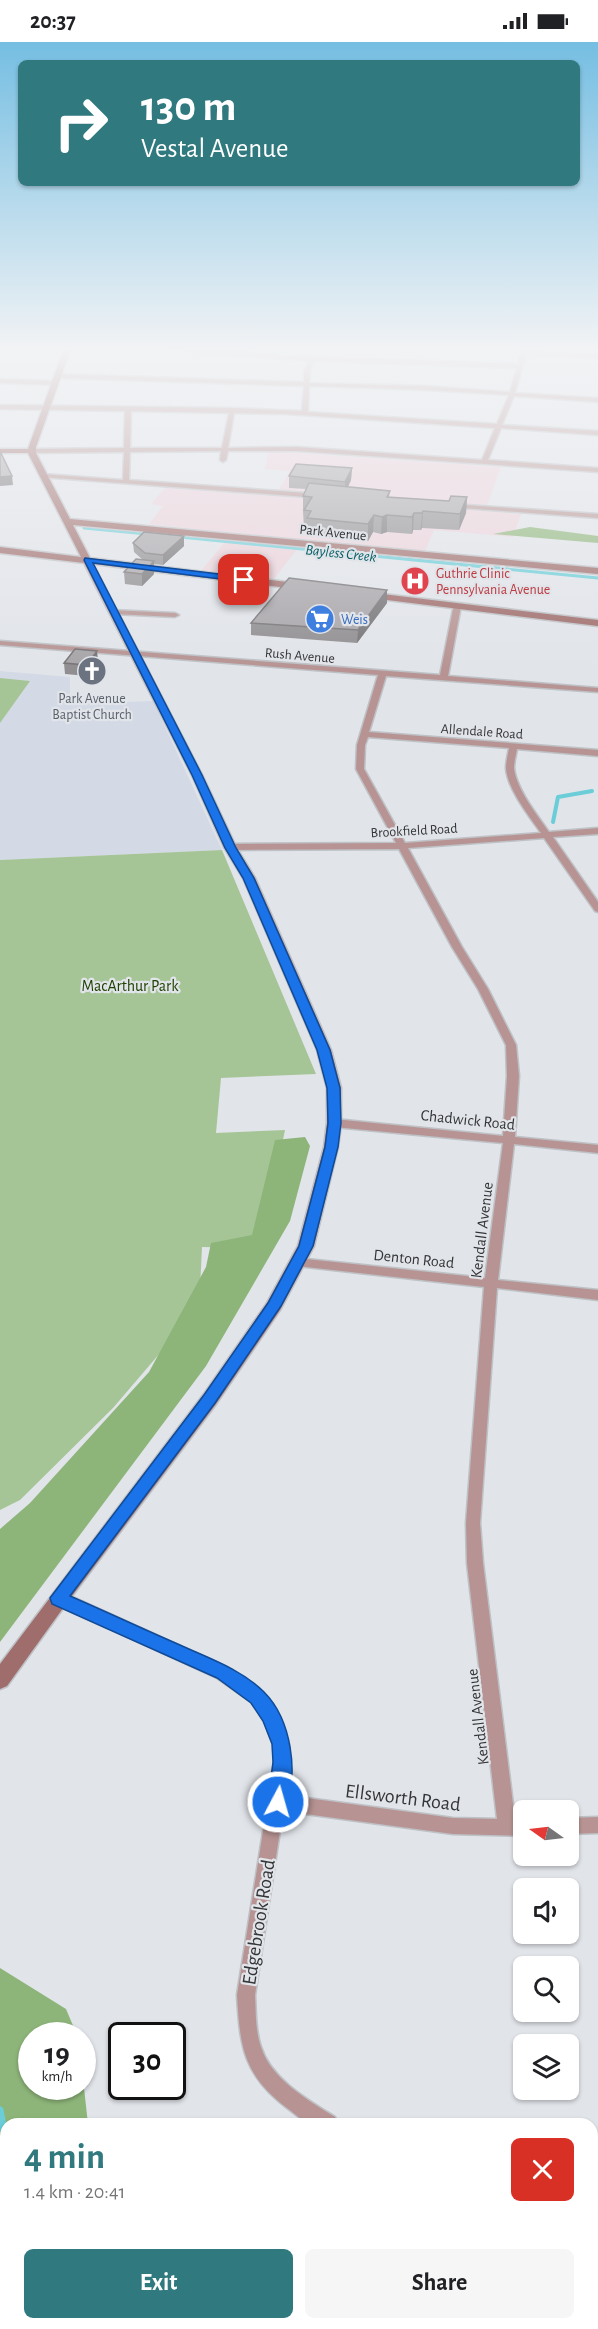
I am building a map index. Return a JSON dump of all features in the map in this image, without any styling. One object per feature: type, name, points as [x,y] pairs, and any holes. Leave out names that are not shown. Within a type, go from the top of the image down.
[{"type":"street","points":[[0,1680],[58,1598],[210,1399],[274,1306],[306,1246],[331,1147],[334,1123],[334,1088],[324,1050],[249,878],[230,848],[137,654],[66,522],[34,455]]},
{"type":"street","points":[[126,481],[127,455]]},
{"type":"street","points":[[223,455],[223,460]]},
{"type":"street","points":[[387,455],[598,470]]},
{"type":"street","points":[[484,462],[487,455]]},
{"type":"street","points":[[43,476],[324,496]]},
{"type":"street","points":[[446,505],[598,516]]},
{"type":"street","name":"Park Avenue","points":[[66,522],[88,522],[598,572]]},
{"type":"street","points":[[0,550],[319,589]]},
{"type":"street","points":[[351,593],[598,623]]},
{"type":"street","points":[[443,679],[457,606]]},
{"type":"street","points":[[114,612],[175,615]]},
{"type":"street","name":"Rush Avenue","points":[[0,643],[382,675],[598,690]]},
{"type":"street","name":"Kendall Avenue","points":[[382,675],[359,755],[360,769],[457,947],[483,989],[511,1046],[513,1076],[509,1140],[491,1283],[473,1523],[474,1563],[513,1815]]},
{"type":"street","name":"Allendale Road","points":[[364,734],[598,753]]},
{"type":"street","points":[[513,747],[510,770],[526,806],[548,834],[598,909]]},
{"type":"street","name":"Brookfield Road","points":[[230,848],[403,846],[598,831]]},
{"type":"street","name":"Chadwick Road","points":[[334,1123],[598,1149]]},
{"type":"street","name":"Denton Road","points":[[297,1262],[598,1295]]},
{"type":"street","name":"Edgebrook Road","points":[[58,1598],[223,1673],[257,1697],[271,1716],[281,1744],[282,1762],[278,1802],[246,1995],[248,2034],[256,2060],[275,2087],[319,2118]]},
{"type":"street","name":"Ellsworth Road","points":[[278,1802],[453,1826],[513,1828]]},
{"type":"street","points":[[579,1826],[598,1825]]},
{"type":"shaded area","points":[[268,455],[323,455],[501,467],[485,511],[521,514],[513,537],[434,530],[425,551],[305,539],[274,579],[201,571],[232,533],[149,524],[163,506],[151,504],[165,488],[275,496],[290,471],[265,469]]},
{"type":"shaded area","points":[[0,671],[70,677],[70,704],[153,701],[222,850],[0,860]]},
{"type":"green space","points":[[530,527],[598,536],[598,543],[493,534]]},
{"type":"green space","points":[[0,678],[30,681],[0,723]]},
{"type":"green space","name":"MacArthur Park","points":[[222,850],[316,1074],[221,1078],[216,1133],[285,1130],[264,1232],[252,1248],[202,1247],[200,1289],[166,1346],[113,1408],[20,1500],[0,1510],[0,860]]},
{"type":"green space","points":[[305,1137],[310,1146],[290,1221],[206,1366],[0,1642],[0,1529],[30,1503],[149,1372],[206,1267],[211,1243],[252,1235],[275,1140]]},
{"type":"green space","points":[[0,1968],[66,2009],[72,2022],[18,2022],[18,2100],[85,2100],[87,2118],[0,2118]]},
{"type":"building","points":[[0,455],[2,455],[12,476],[0,477]]},
{"type":"building","points":[[296,464],[352,468],[345,482],[289,476]]},
{"type":"building","points":[[309,483],[390,491],[387,497],[449,501],[451,496],[467,497],[460,514],[423,511],[414,513],[412,517],[374,515],[368,524],[307,518],[311,511],[304,510],[312,497],[303,496]]},
{"type":"building","points":[[144,532],[184,536],[163,555],[145,553],[133,543]]},
{"type":"building","points":[[136,559],[154,561],[142,574],[124,572]]},
{"type":"building","name":"Weis","points":[[289,578],[387,590],[358,630],[251,623]]},
{"type":"building","points":[[75,649],[97,651],[87,665],[64,663]]},
{"type":"waterway","name":"Bayless Creek","points":[[84,528],[147,534]]},
{"type":"waterway","name":"Bayless Creek","points":[[180,537],[598,578]]},
{"type":"waterway","points":[[553,822],[558,797],[592,791]]},
{"type":"waterway","points":[[0,2110],[2,2118]]},
{"type":"place","name":"Guthrie Clinic Pennsylvania Avenue","points":[[415,581]]},
{"type":"place","name":"Weis","points":[[320,619]]},
{"type":"place","name":"Park Avenue Baptist Church","points":[[92,671]]},
{"type":"route","points":[[244,580],[88,560],[197,775],[230,848],[249,878],[324,1050],[334,1088],[331,1147],[306,1246],[274,1306],[210,1399],[58,1598],[223,1673],[257,1697],[271,1716],[281,1744],[282,1762],[278,1802]]}]
